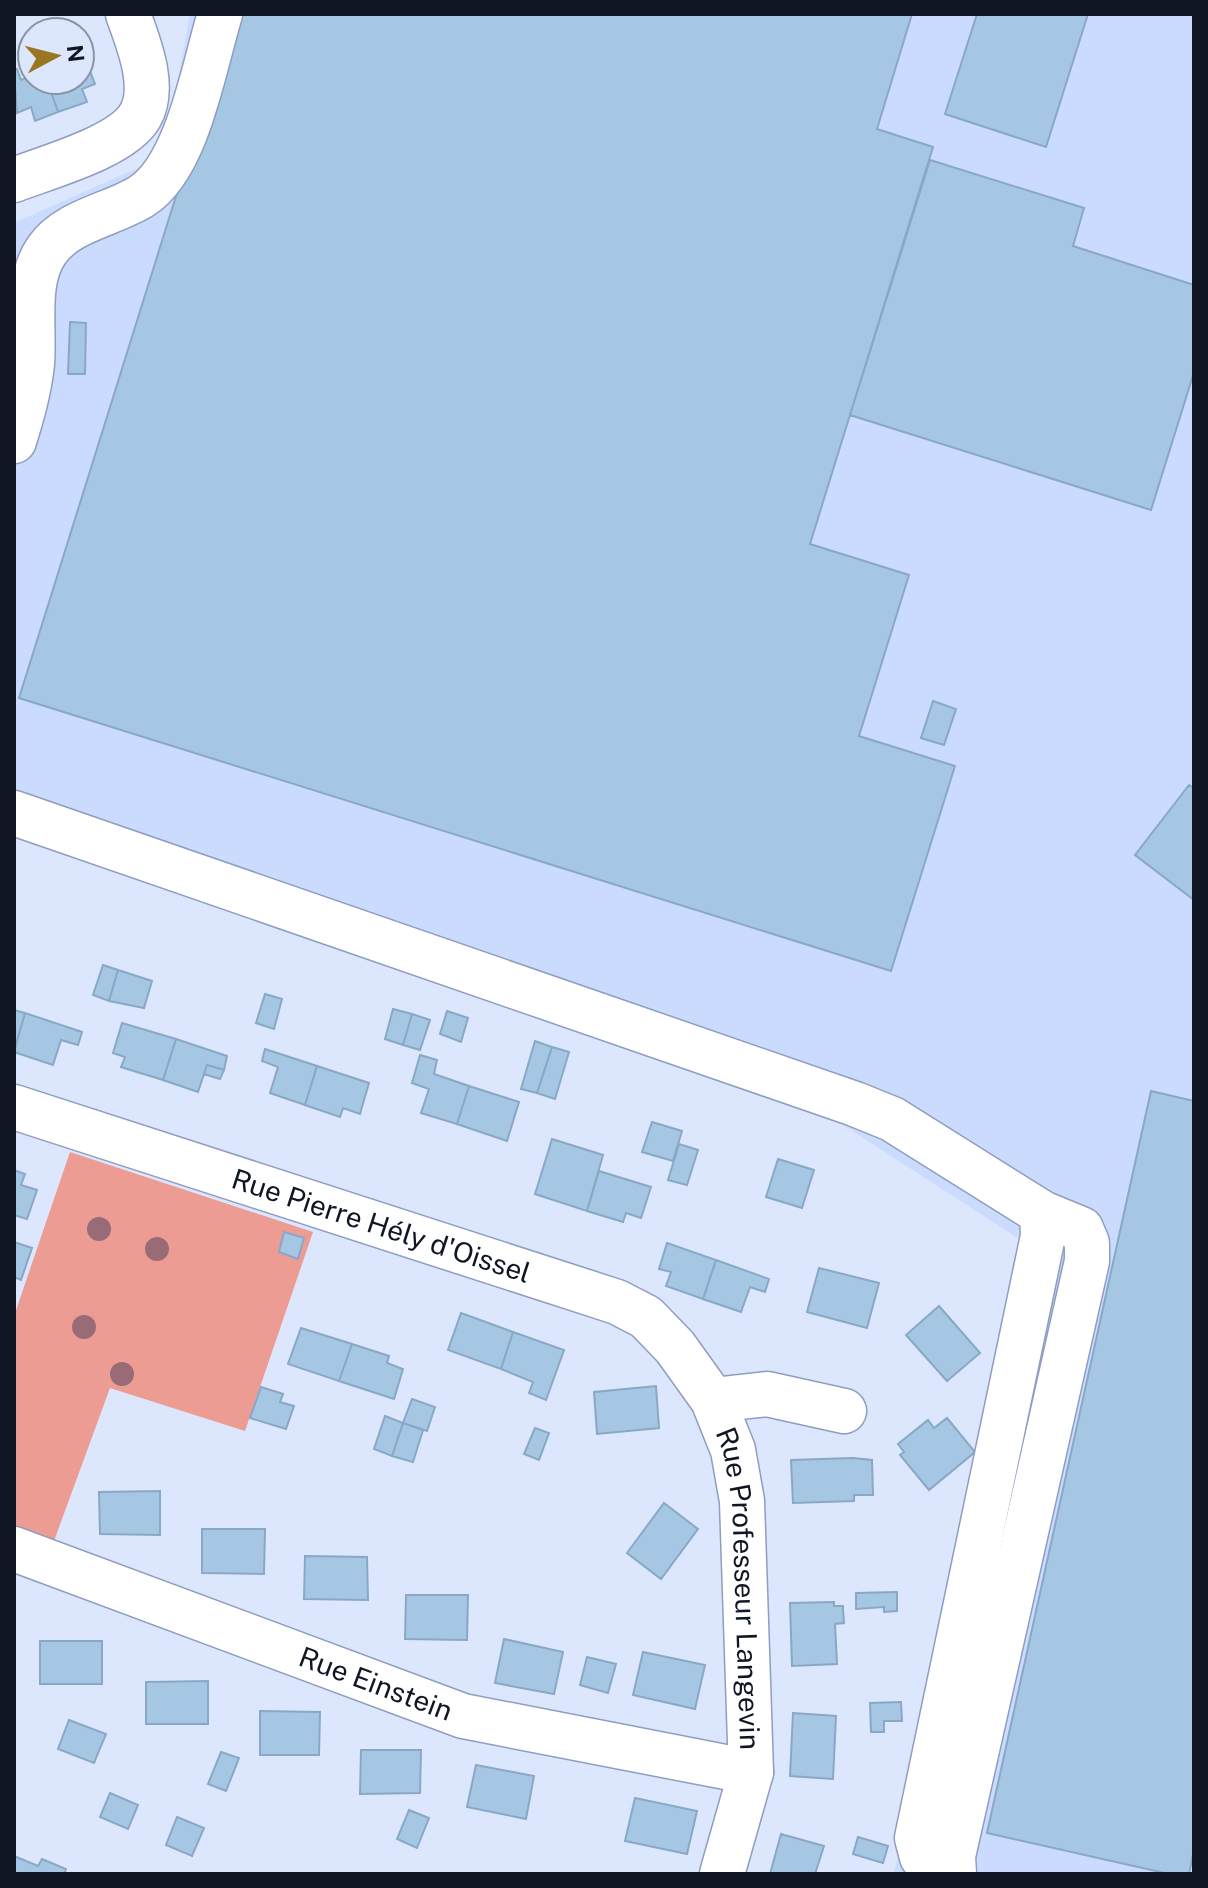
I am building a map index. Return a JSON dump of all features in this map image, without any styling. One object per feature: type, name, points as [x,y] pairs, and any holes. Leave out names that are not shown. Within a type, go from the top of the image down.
[{"type":"street","points":[[14,180],[121,136],[140,116],[145,97],[145,70],[128,14]]},
{"type":"street","points":[[14,441],[28,399],[35,273],[47,249],[68,231],[141,196],[159,181],[174,160],[220,14]]},
{"type":"street","points":[[14,813],[855,1104],[892,1119],[1042,1213],[1081,1229],[1087,1243],[1087,1261],[953,1856],[954,1874]]},
{"type":"street","name":"Rue Pierre Hély d'Oissel","points":[[14,1107],[617,1302],[646,1317],[666,1337],[713,1400]]},
{"type":"street","points":[[936,1874],[922,1857],[917,1838],[1043,1236],[1042,1213]]},
{"type":"street","points":[[713,1400],[767,1394],[844,1411]]},
{"type":"street","name":"Rue Professeur Langevin","points":[[713,1400],[733,1450],[742,1501],[751,1772],[722,1874]]},
{"type":"street","name":"Rue Einstein","points":[[14,1549],[463,1716],[751,1772]]},
{"type":"shaded area","points":[[190,14],[1194,14],[1194,1874],[894,1874],[1027,1244],[837,1121],[14,832],[14,223],[149,163],[168,134]]},
{"type":"shaded area","points":[[70,1152],[313,1232],[245,1431],[110,1388],[54,1541],[14,1526],[14,1316]]},
{"type":"building","points":[[233,14],[912,14],[877,129],[933,147],[810,544],[909,575],[859,736],[955,766],[891,971],[19,698]]},
{"type":"building","points":[[977,14],[1088,14],[1046,147],[945,114]]},
{"type":"building","points":[[14,70],[16,96],[52,96],[58,112],[35,121],[31,107],[17,113]]},
{"type":"building","points":[[52,96],[85,96],[87,102],[58,112]]},
{"type":"building","points":[[930,160],[1084,208],[1073,246],[1194,285],[1194,372],[1151,510],[850,415]]},
{"type":"building","points":[[70,322],[86,323],[85,374],[68,374]]},
{"type":"building","points":[[933,701],[956,709],[944,745],[921,738]]},
{"type":"building","points":[[1189,785],[1194,788],[1194,900],[1135,855]]},
{"type":"building","points":[[103,965],[118,970],[109,1001],[93,995]]},
{"type":"building","points":[[118,970],[152,981],[144,1008],[109,1001]]},
{"type":"building","points":[[265,994],[282,999],[274,1029],[256,1023]]},
{"type":"building","points":[[393,1009],[412,1014],[403,1045],[385,1039]]},
{"type":"building","points":[[14,1010],[25,1013],[14,1051]]},
{"type":"building","points":[[447,1011],[468,1018],[461,1042],[440,1034]]},
{"type":"building","points":[[25,1013],[82,1032],[78,1045],[61,1040],[53,1065],[14,1052]]},
{"type":"building","points":[[412,1014],[430,1020],[420,1050],[403,1045]]},
{"type":"building","points":[[122,1023],[176,1039],[163,1080],[121,1067],[125,1057],[113,1053]]},
{"type":"building","points":[[176,1039],[227,1056],[224,1070],[207,1065],[198,1092],[163,1080]]},
{"type":"building","points":[[535,1041],[552,1047],[537,1093],[521,1089]]},
{"type":"building","points":[[552,1047],[569,1052],[555,1099],[537,1093]]},
{"type":"building","points":[[265,1049],[317,1066],[305,1105],[270,1093],[278,1067],[262,1061]]},
{"type":"building","points":[[420,1055],[437,1060],[434,1074],[469,1086],[457,1124],[421,1113],[429,1089],[412,1083]]},
{"type":"building","points":[[207,1065],[224,1070],[220,1079],[204,1074]]},
{"type":"building","points":[[317,1066],[369,1083],[360,1114],[343,1108],[340,1117],[305,1105]]},
{"type":"building","points":[[469,1086],[519,1102],[507,1141],[457,1124]]},
{"type":"building","points":[[1151,1091],[1194,1101],[1194,1850],[1189,1874],[1169,1874],[987,1833]]},
{"type":"building","points":[[652,1122],[682,1131],[673,1161],[642,1152]]},
{"type":"building","points":[[552,1139],[603,1155],[587,1211],[535,1194]]},
{"type":"building","points":[[679,1144],[698,1150],[687,1185],[668,1180]]},
{"type":"building","points":[[778,1159],[814,1170],[802,1208],[766,1197]]},
{"type":"building","points":[[14,1170],[25,1174],[21,1185],[37,1190],[27,1219],[14,1215]]},
{"type":"building","points":[[599,1171],[651,1187],[641,1218],[626,1213],[623,1222],[587,1211]]},
{"type":"building","points":[[284,1232],[304,1238],[298,1259],[279,1252]]},
{"type":"building","points":[[14,1242],[32,1248],[21,1280],[14,1277]]},
{"type":"building","points":[[667,1243],[716,1260],[703,1299],[666,1286],[671,1272],[659,1269]]},
{"type":"building","points":[[716,1260],[769,1279],[765,1292],[750,1287],[741,1312],[703,1299]]},
{"type":"building","points":[[819,1268],[879,1283],[867,1328],[807,1312]]},
{"type":"building","points":[[939,1306],[980,1353],[947,1381],[906,1335]]},
{"type":"building","points":[[461,1313],[513,1332],[501,1369],[448,1350]]},
{"type":"building","points":[[301,1328],[352,1344],[339,1381],[288,1364]]},
{"type":"building","points":[[513,1332],[564,1350],[546,1400],[529,1393],[533,1382],[501,1369]]},
{"type":"building","points":[[352,1344],[389,1356],[387,1363],[403,1369],[394,1399],[339,1381]]},
{"type":"building","points":[[656,1386],[659,1428],[597,1434],[594,1392]]},
{"type":"building","points":[[261,1387],[283,1394],[280,1402],[294,1406],[286,1429],[250,1418]]},
{"type":"building","points":[[412,1399],[435,1407],[427,1431],[403,1423]]},
{"type":"building","points":[[385,1416],[403,1423],[392,1456],[374,1449]]},
{"type":"building","points":[[947,1418],[975,1452],[929,1490],[900,1455],[904,1452],[898,1444],[928,1420],[934,1428]]},
{"type":"building","points":[[403,1423],[423,1430],[413,1462],[392,1456]]},
{"type":"building","points":[[535,1428],[549,1433],[539,1460],[524,1454]]},
{"type":"building","points":[[791,1460],[872,1460],[873,1495],[854,1495],[854,1501],[793,1503]]},
{"type":"building","points":[[160,1491],[160,1535],[100,1534],[99,1492]]},
{"type":"building","points":[[664,1503],[698,1529],[661,1579],[627,1553]]},
{"type":"building","points":[[202,1529],[265,1529],[264,1574],[202,1573]]},
{"type":"building","points":[[305,1556],[367,1557],[368,1600],[304,1599]]},
{"type":"building","points":[[897,1592],[897,1611],[884,1612],[884,1607],[856,1609],[856,1593]]},
{"type":"building","points":[[406,1595],[468,1595],[467,1640],[405,1639]]},
{"type":"building","points":[[834,1602],[834,1606],[843,1606],[844,1623],[835,1624],[837,1664],[792,1666],[790,1603]]},
{"type":"building","points":[[504,1639],[563,1652],[554,1694],[495,1683]]},
{"type":"building","points":[[40,1641],[102,1641],[102,1684],[40,1684]]},
{"type":"building","points":[[643,1652],[705,1665],[695,1709],[633,1695]]},
{"type":"building","points":[[587,1657],[616,1664],[608,1693],[580,1685]]},
{"type":"building","points":[[208,1681],[208,1724],[146,1724],[146,1682]]},
{"type":"building","points":[[901,1702],[902,1721],[884,1721],[884,1732],[871,1732],[870,1703]]},
{"type":"building","points":[[260,1711],[320,1712],[319,1755],[260,1755]]},
{"type":"building","points":[[793,1713],[836,1716],[833,1779],[790,1776]]},
{"type":"building","points":[[69,1720],[106,1734],[94,1763],[58,1749]]},
{"type":"building","points":[[361,1750],[421,1750],[420,1793],[360,1794]]},
{"type":"building","points":[[221,1752],[239,1758],[226,1791],[208,1784]]},
{"type":"building","points":[[476,1765],[534,1776],[526,1819],[467,1807]]},
{"type":"building","points":[[110,1793],[138,1805],[128,1829],[100,1817]]},
{"type":"building","points":[[635,1798],[697,1811],[687,1854],[625,1841]]},
{"type":"building","points":[[409,1810],[429,1818],[417,1848],[397,1839]]},
{"type":"building","points":[[177,1817],[204,1828],[192,1856],[166,1845]]},
{"type":"building","points":[[781,1834],[824,1846],[815,1874],[770,1874]]},
{"type":"building","points":[[858,1837],[888,1846],[883,1863],[853,1854]]},
{"type":"building","points":[[14,1856],[38,1866],[42,1859],[66,1869],[64,1874],[14,1874]]}]
